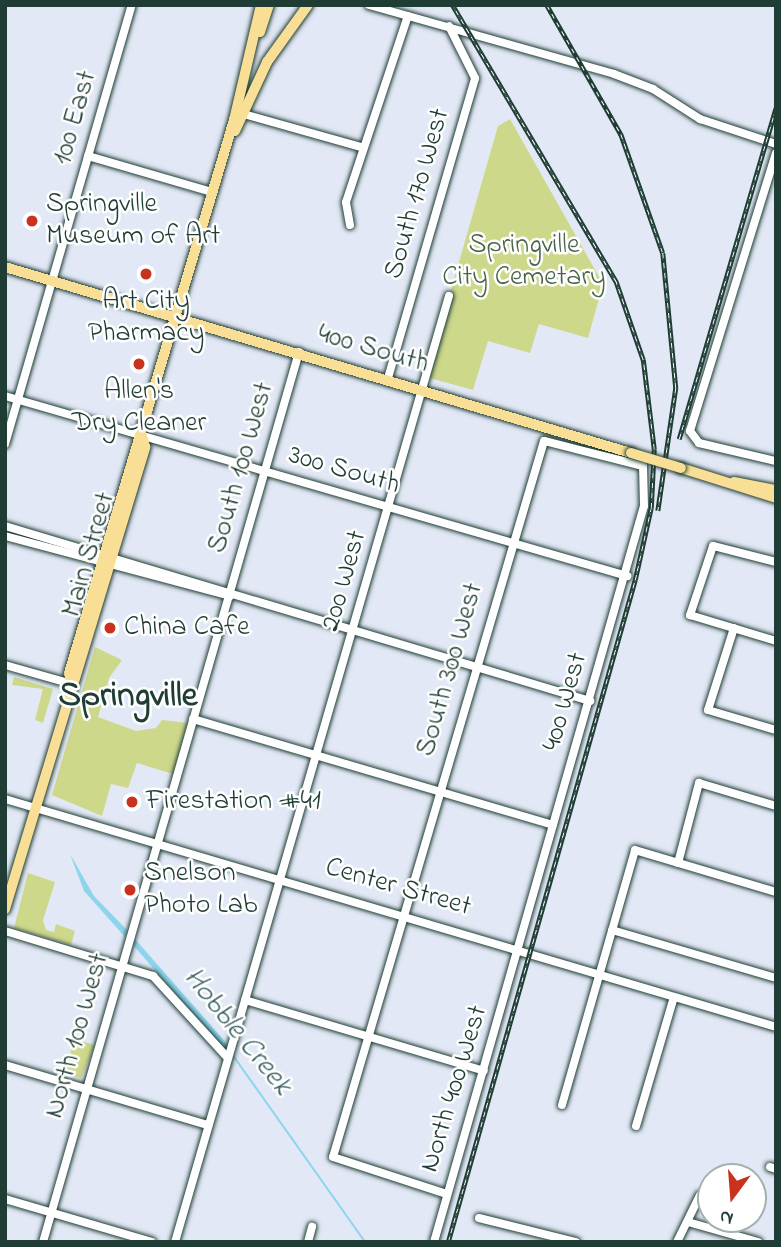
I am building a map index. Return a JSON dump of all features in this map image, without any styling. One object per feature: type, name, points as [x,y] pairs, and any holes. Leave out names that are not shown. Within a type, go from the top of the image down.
[{"type":"main road","points":[[238,115],[261,5]]},
{"type":"main road","points":[[238,115],[269,5]]},
{"type":"main road","points":[[238,115],[267,62],[308,5]]},
{"type":"main road","name":"Main Street","points":[[5,909],[107,560],[145,447],[142,436],[212,192],[238,115]]},
{"type":"main road","name":"400 South","points":[[5,267],[425,388],[776,498]]},
{"type":"main road","name":"400 South","points":[[727,481],[776,489]]},
{"type":"street","name":"100 East","points":[[5,444],[132,5]]},
{"type":"street","points":[[369,5],[614,74],[653,89],[700,119],[776,144]]},
{"type":"street","points":[[350,225],[346,202],[361,147],[408,16]]},
{"type":"street","name":"South 170 West","points":[[388,378],[475,78],[449,26]]},
{"type":"street","points":[[238,115],[361,147]]},
{"type":"street","points":[[776,153],[693,415],[692,439],[776,461]]},
{"type":"street","points":[[88,156],[212,192]]},
{"type":"street","name":"200 West","points":[[175,1242],[425,388],[449,296]]},
{"type":"street","name":"South 100 West","points":[[193,719],[299,352]]},
{"type":"street","name":"300 South","points":[[5,396],[627,576]]},
{"type":"street","name":"South 300 West","points":[[447,1194],[333,1157],[475,667],[544,441],[643,467]]},
{"type":"street","name":"400 West","points":[[520,949],[643,514],[643,467]]},
{"type":"street","points":[[5,526],[107,560],[590,701]]},
{"type":"street","points":[[5,536],[107,560]]},
{"type":"street","points":[[776,562],[713,546],[690,615],[776,640]]},
{"type":"street","points":[[734,628],[708,710],[776,730]]},
{"type":"street","points":[[5,665],[72,684]]},
{"type":"street","points":[[193,719],[553,825]]},
{"type":"street","name":"North 100 West","points":[[43,1242],[193,719]]},
{"type":"street","points":[[678,863],[699,783],[776,806]]},
{"type":"street","name":"Center Street","points":[[5,799],[282,878],[776,1027]]},
{"type":"street","points":[[562,1105],[635,850],[776,891]]},
{"type":"street","points":[[612,930],[776,978]]},
{"type":"street","points":[[5,931],[122,965],[162,983],[228,1058]]},
{"type":"street","name":"North 400 West","points":[[434,1242],[520,949]]},
{"type":"street","points":[[636,1126],[674,997]]},
{"type":"street","points":[[245,1000],[484,1071]]},
{"type":"street","points":[[5,1065],[208,1125]]},
{"type":"street","points":[[5,1199],[152,1242]]},
{"type":"street","points":[[677,1242],[697,1203]]},
{"type":"street","points":[[479,1218],[576,1242]]},
{"type":"street","points":[[688,1222],[758,1242]]},
{"type":"street","points":[[308,1242],[312,1227]]},
{"type":"green space","name":"Springville City Cemetary","points":[[510,119],[603,284],[588,338],[539,324],[530,353],[488,341],[473,390],[426,377],[498,126]]},
{"type":"green space","points":[[95,647],[122,660],[109,678],[98,717],[136,731],[156,728],[162,720],[188,723],[173,774],[137,763],[128,788],[111,784],[102,816],[52,795]]},
{"type":"green space","points":[[14,677],[53,689],[43,723],[35,720],[43,689],[12,685]]},
{"type":"green space","points":[[28,873],[55,882],[43,920],[46,930],[54,932],[56,924],[75,931],[71,945],[14,928]]},
{"type":"green space","points":[[74,1039],[95,1045],[81,1078],[65,1074]]},
{"type":"water","points":[[70,854],[94,896],[127,930],[125,937],[84,891]]},
{"type":"water","points":[[135,939],[229,1046],[227,1053],[133,945]]},
{"type":"waterway","name":"Hobble Creek","points":[[232,1054],[365,1242]]},
{"type":"railway","points":[[448,1242],[635,580],[651,508],[654,449],[643,360],[616,282],[452,5]]},
{"type":"railway","points":[[547,5],[621,134],[663,253],[676,388],[658,511]]},
{"type":"railway","points":[[679,439],[776,108]]},
{"type":"place","name":"Springville Museum of Art","points":[[32,221]]},
{"type":"place","name":"Art City Pharmacy","points":[[146,274]]},
{"type":"place","name":"Allen's Dry Cleaner","points":[[139,364]]},
{"type":"place","name":"China Cafe","points":[[110,628]]},
{"type":"place","name":"Firestation #41","points":[[132,802]]},
{"type":"place","name":"Snelson Photo Lab","points":[[130,890]]},
{"type":"district","name":"Springville","points":[[128,697]]}]
